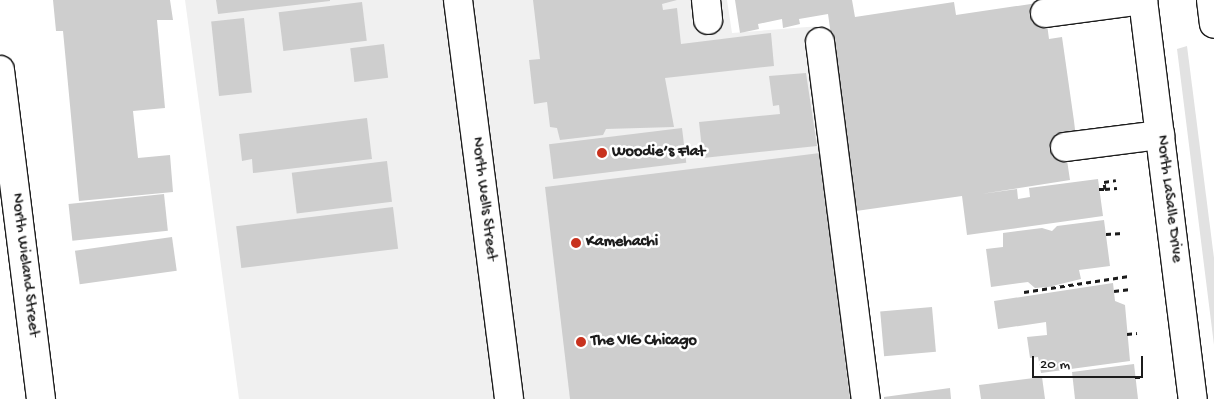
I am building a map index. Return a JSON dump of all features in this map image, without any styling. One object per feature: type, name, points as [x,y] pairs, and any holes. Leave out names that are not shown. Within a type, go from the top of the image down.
[{"type":"street","name":"North Wells Street","points":[[458,0],[509,399]]},
{"type":"street","points":[[1046,13],[1143,0]]},
{"type":"street","name":"North LaSalle Drive","points":[[1143,0],[1193,399]]},
{"type":"street","points":[[1211,0],[1214,24]]},
{"type":"street","points":[[820,42],[866,399]]},
{"type":"street","name":"North Wieland Street","points":[[0,70],[41,399]]},
{"type":"street","points":[[1065,147],[1160,135]]},
{"type":"path","points":[[1105,189],[1104,182],[1116,180]]},
{"type":"path","points":[[1099,189],[1117,188]]},
{"type":"path","points":[[1106,234],[1124,232]]},
{"type":"path","points":[[1024,292],[1129,276]]},
{"type":"path","points":[[1114,291],[1131,289]]},
{"type":"path","points":[[1127,334],[1137,333]]},
{"type":"path","points":[[1135,377],[1143,377]]},
{"type":"shaded area","points":[[185,0],[727,0],[732,33],[820,26],[874,399],[239,399]]},
{"type":"shaded area","points":[[1187,46],[1214,258],[1214,345],[1177,49]]},
{"type":"building","points":[[53,0],[170,0],[173,20],[157,20],[165,108],[133,111],[138,158],[170,155],[173,192],[79,201],[63,31],[56,31]]},
{"type":"building","points":[[216,0],[330,0],[330,1],[218,14]]},
{"type":"building","points":[[533,0],[677,0],[662,4],[663,10],[677,8],[681,44],[771,33],[774,66],[665,78],[674,127],[606,129],[603,135],[560,140],[557,128],[550,127],[547,102],[534,104],[529,60],[540,59]]},
{"type":"building","points":[[735,0],[852,0],[855,17],[954,2],[956,15],[1044,2],[1049,39],[1062,37],[1076,138],[1065,147],[1070,180],[981,194],[1017,189],[1018,199],[1030,197],[1029,188],[1098,179],[1103,216],[967,235],[962,196],[856,211],[828,14],[799,19],[800,24],[783,28],[782,19],[758,24],[759,29],[740,33]]},
{"type":"building","points":[[362,2],[367,41],[283,51],[279,12]]},
{"type":"building","points":[[244,18],[252,93],[219,96],[211,21]]},
{"type":"building","points":[[384,44],[388,78],[354,82],[350,48]]},
{"type":"building","points":[[806,73],[817,146],[703,158],[699,122],[780,114],[779,105],[773,106],[769,76]]},
{"type":"building","points":[[367,118],[372,159],[253,173],[252,159],[242,161],[239,134]]},
{"type":"building","points":[[682,128],[686,163],[553,179],[549,144]]},
{"type":"building","points":[[820,153],[850,399],[570,399],[545,187]]},
{"type":"building","points":[[387,161],[392,202],[297,213],[292,173]]},
{"type":"building","points":[[164,194],[168,231],[72,241],[69,204]]},
{"type":"building","points":[[393,207],[398,249],[241,268],[236,226]]},
{"type":"building","points":[[1104,220],[1110,266],[1079,270],[1081,279],[1048,287],[1035,288],[1028,282],[991,287],[986,249],[1003,247],[1003,233],[1042,228],[1052,231],[1057,226]]},
{"type":"building","points":[[172,237],[177,271],[80,284],[75,251]]},
{"type":"building","points":[[1113,283],[1115,301],[1125,305],[1130,361],[1041,373],[1038,357],[1030,358],[1027,337],[1047,335],[1046,322],[998,329],[994,301]]},
{"type":"building","points":[[932,307],[936,352],[884,356],[880,312]]},
{"type":"building","points":[[1134,364],[1138,399],[1075,399],[1072,372]]},
{"type":"building","points":[[1042,377],[1045,399],[981,399],[979,385]]},
{"type":"building","points":[[950,388],[951,399],[884,399],[884,397]]},
{"type":"place","name":"Woodie’s Flat","points":[[602,153]]},
{"type":"place","name":"Kamehachi","points":[[576,243]]},
{"type":"place","name":"The VIG Chicago","points":[[581,342]]}]
